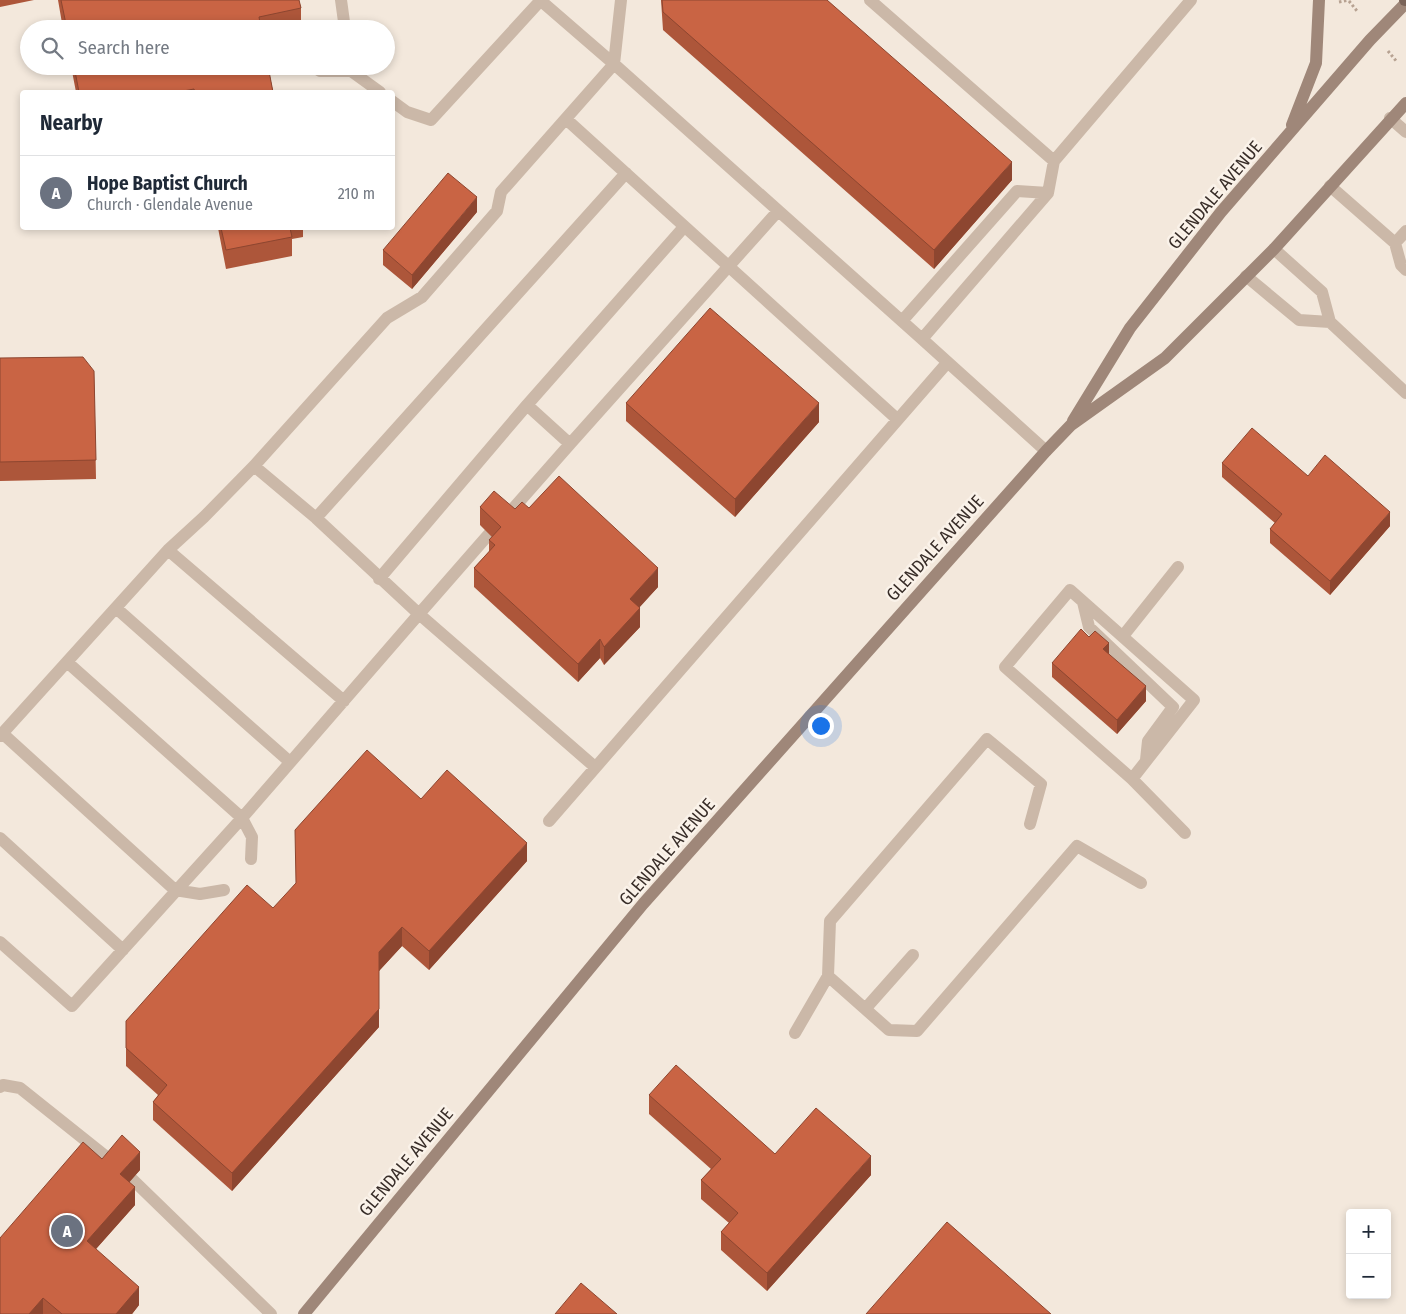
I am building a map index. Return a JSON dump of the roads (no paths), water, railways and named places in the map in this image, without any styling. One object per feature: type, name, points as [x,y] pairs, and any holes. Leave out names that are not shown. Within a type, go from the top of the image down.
[{"type":"main road","points":[[1289,134],[1316,63],[1319,0]]},
{"type":"main road","name":"GLENDALE AVENUE","points":[[1071,425],[1130,328],[1221,212],[1406,1]]},
{"type":"main road","name":"GLENDALE AVENUE","points":[[304,1314],[643,904],[1046,451],[1071,425],[1165,358],[1274,248],[1390,118],[1406,103]]},
{"type":"lane","points":[[341,0],[344,20]]},
{"type":"lane","points":[[395,104],[406,112],[431,120],[540,0],[1046,451]]},
{"type":"lane","points":[[224,890],[200,894],[175,890],[1,735],[168,550],[204,517],[254,466],[387,318],[422,296],[497,211],[501,192],[614,64],[621,0]]},
{"type":"lane","points":[[870,0],[1054,160]]},
{"type":"lane","points":[[922,339],[1048,193],[1054,160],[1191,0]]},
{"type":"lane","points":[[358,75],[377,90]]},
{"type":"lane","points":[[1390,118],[1406,132]]},
{"type":"lane","points":[[566,119],[897,419]]},
{"type":"lane","points":[[316,518],[626,173]]},
{"type":"lane","points":[[1330,186],[1395,243],[1401,265],[1406,270]]},
{"type":"lane","points":[[902,322],[1018,191],[1048,193]]},
{"type":"lane","points":[[504,519],[778,212]]},
{"type":"lane","points":[[379,578],[684,227]]},
{"type":"lane","points":[[1395,243],[1406,231]]},
{"type":"lane","points":[[1274,248],[1322,292],[1330,322],[1406,393]]},
{"type":"lane","points":[[1246,276],[1298,320],[1330,322]]},
{"type":"lane","points":[[548,821],[947,363]]},
{"type":"lane","points":[[527,406],[570,444]]},
{"type":"lane","points":[[254,466],[316,518],[419,614],[595,767]]},
{"type":"lane","points":[[0,942],[72,1006],[242,818],[489,534]]},
{"type":"lane","points":[[168,550],[344,701]]},
{"type":"lane","points":[[1123,636],[1178,567]]},
{"type":"lane","points":[[1132,779],[1194,700],[1070,590],[1005,667],[1132,779],[1184,833]]},
{"type":"lane","points":[[1083,602],[1089,627],[1173,707],[1148,742],[1146,760]]},
{"type":"lane","points":[[116,608],[290,762]]},
{"type":"lane","points":[[67,662],[242,818],[252,837],[251,859]]},
{"type":"lane","points":[[795,1033],[828,976],[830,921],[988,739],[1040,784],[1030,824]]},
{"type":"lane","points":[[0,838],[124,950]]},
{"type":"lane","points":[[828,976],[889,1030],[917,1031],[1077,846],[1141,883]]},
{"type":"lane","points":[[866,1008],[912,955]]},
{"type":"lane","points":[[0,1087],[2,1085],[20,1088],[114,1163]]},
{"type":"lane","points":[[132,1179],[270,1314]]},
{"type":"place","name":"Hope Baptist Church","points":[[67,1231]]}]
